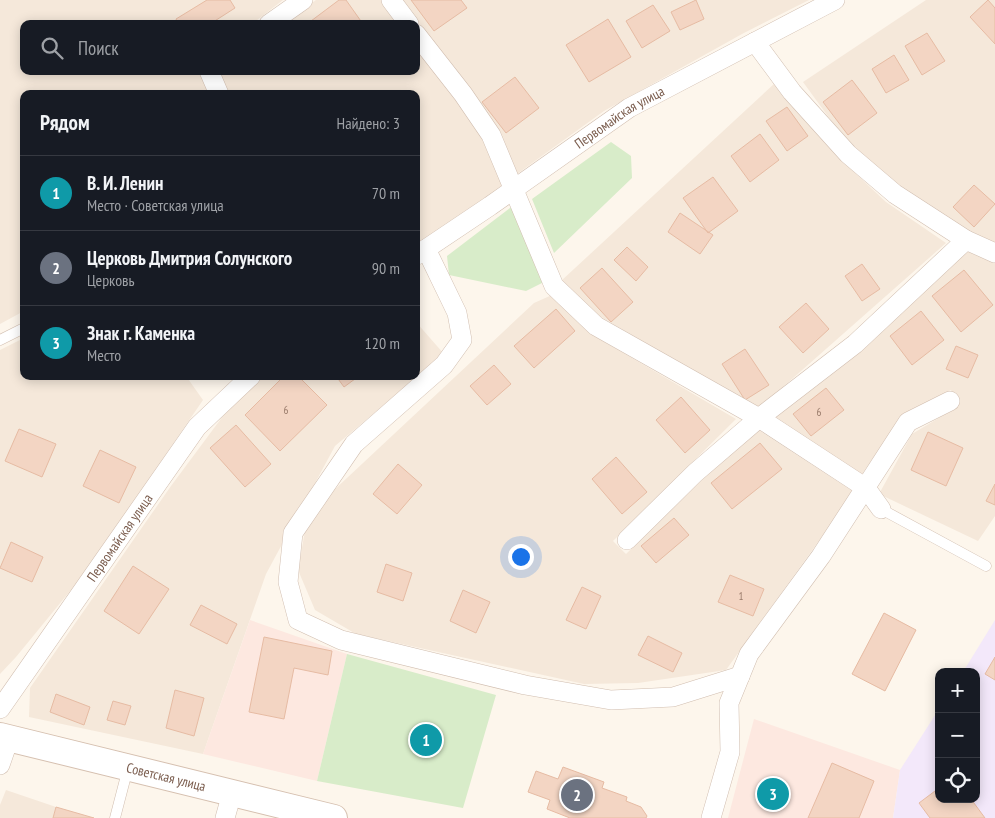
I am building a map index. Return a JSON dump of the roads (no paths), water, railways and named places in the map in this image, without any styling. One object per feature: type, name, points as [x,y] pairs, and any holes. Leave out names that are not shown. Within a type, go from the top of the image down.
[{"type":"main road","name":"Советская улица","points":[[5,737],[334,818]]},
{"type":"street","points":[[275,20],[303,0]]},
{"type":"street","points":[[391,0],[406,20]]},
{"type":"street","name":"Первомайская улица","points":[[421,253],[629,108],[835,0]]},
{"type":"street","points":[[420,39],[463,94],[491,134],[554,286],[596,326],[759,418],[866,488],[881,508]]},
{"type":"street","points":[[755,42],[792,92],[848,154],[895,194],[966,240],[995,253]]},
{"type":"street","points":[[211,75],[217,90]]},
{"type":"street","points":[[627,540],[696,473],[759,418],[856,344],[966,240]]},
{"type":"street","points":[[421,253],[456,313],[462,340],[444,365],[354,444],[293,532],[288,582],[298,620],[341,640],[525,685],[611,700],[673,697],[740,676]]},
{"type":"street","name":"Первомайская улица","points":[[0,709],[197,427],[247,380]]},
{"type":"street","points":[[711,818],[730,752],[729,703],[749,654],[821,556],[908,422],[950,401]]},
{"type":"street","points":[[0,765],[5,737]]},
{"type":"street","points":[[225,818],[232,793]]},
{"type":"lane","points":[[0,340],[20,330]]},
{"type":"lane","points":[[881,508],[986,566]]},
{"type":"lane","points":[[115,818],[128,768]]},
{"type":"place","name":"В. И. Ленин","points":[[426,740]]},
{"type":"place","name":"Знак г. Каменка","points":[[773,794]]},
{"type":"place","name":"Церковь Дмитрия Солунского","points":[[577,795]]}]
